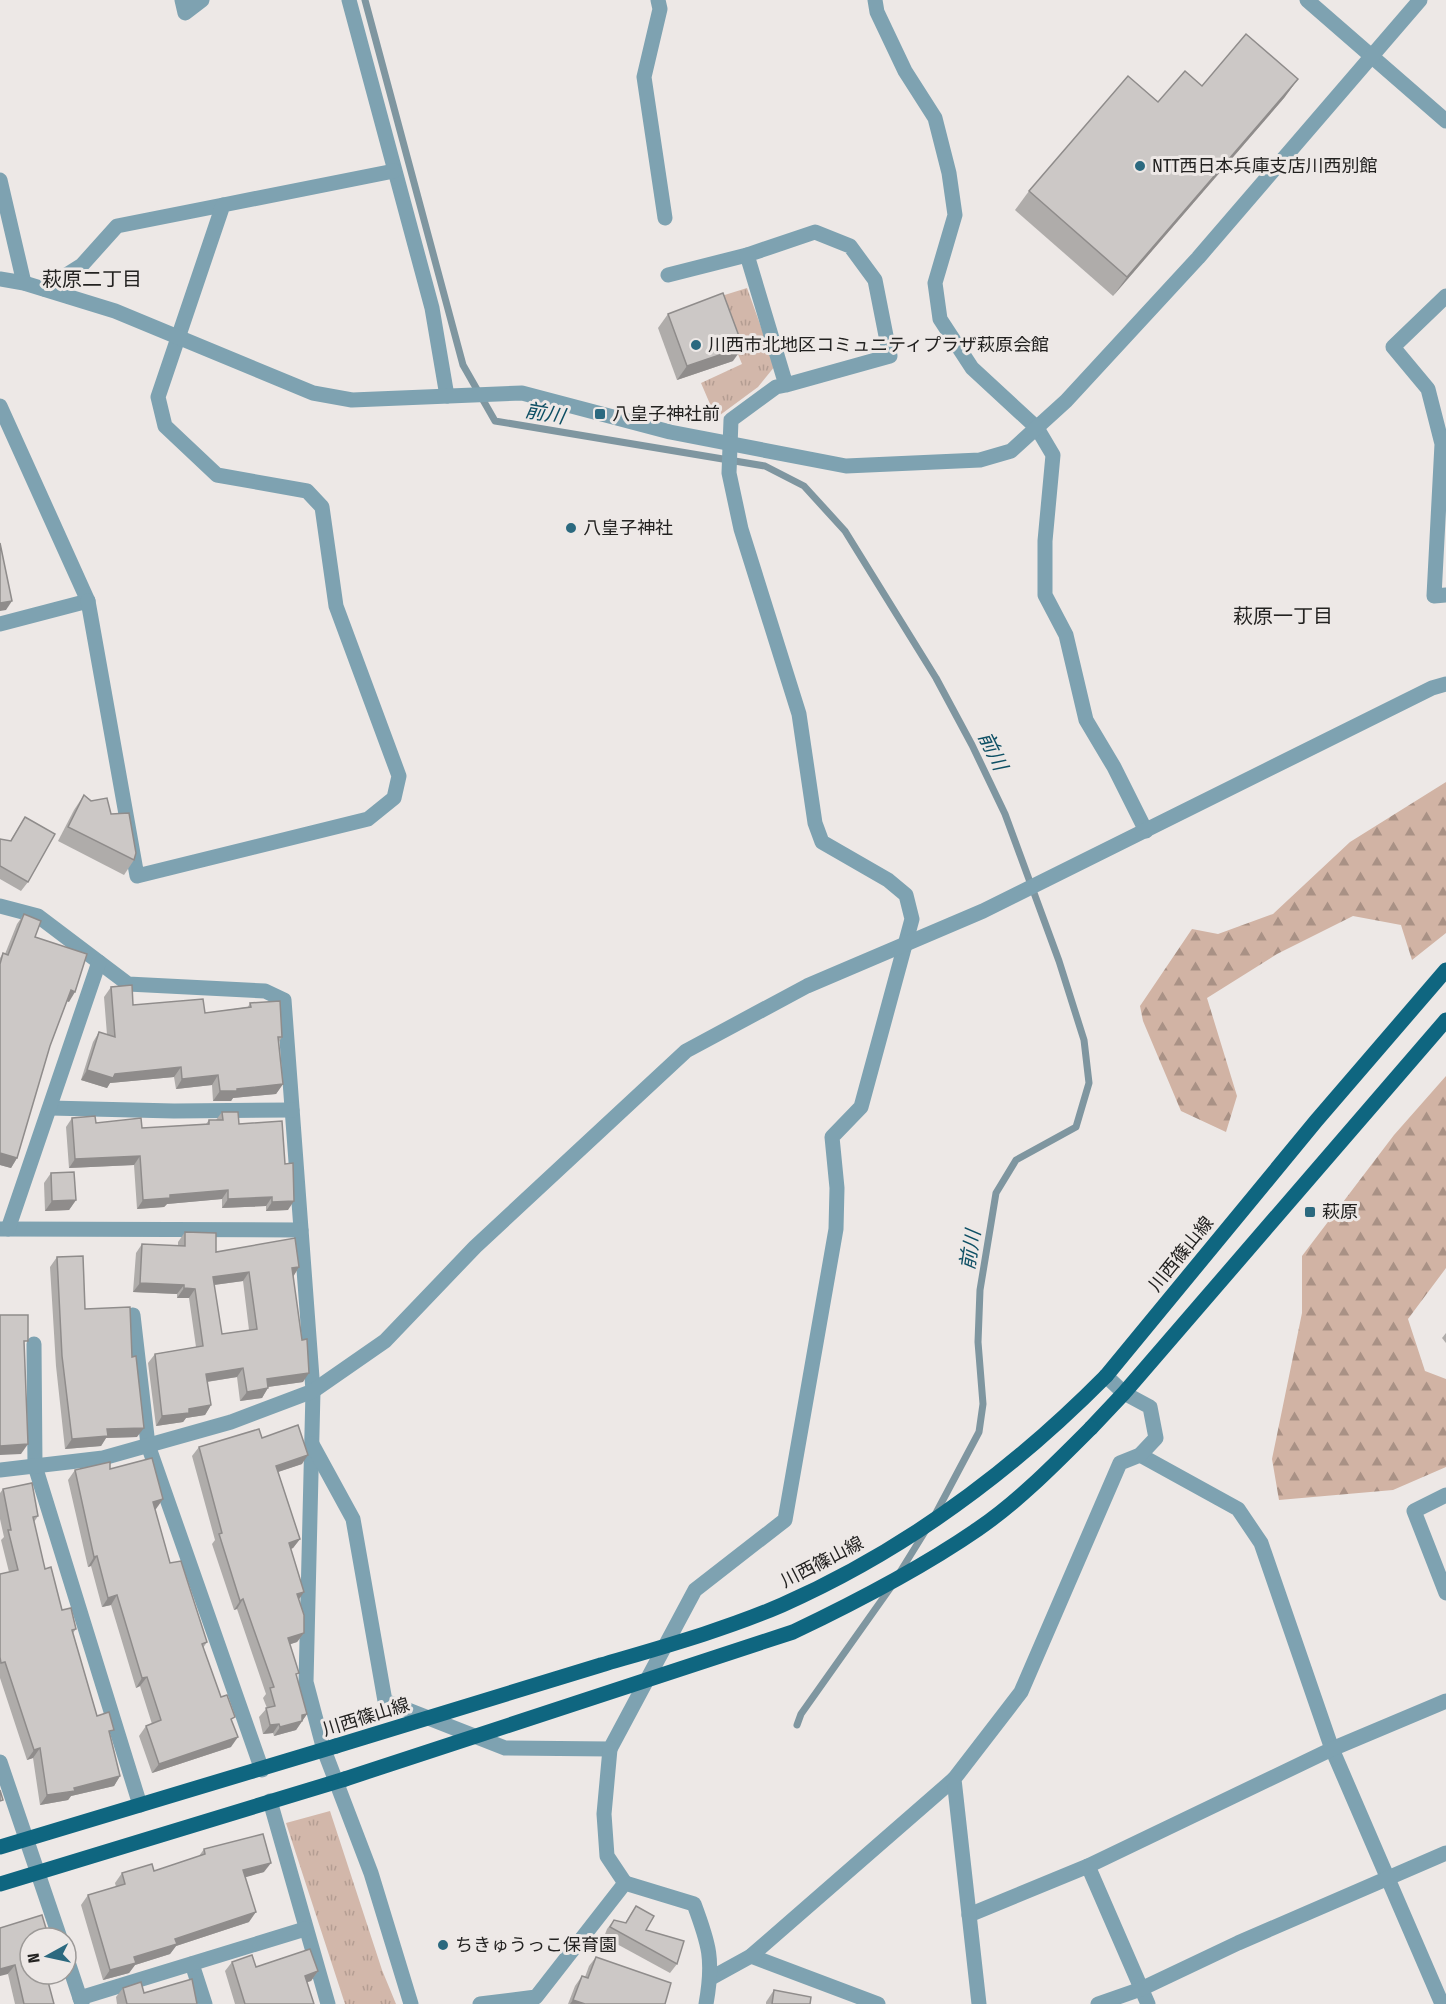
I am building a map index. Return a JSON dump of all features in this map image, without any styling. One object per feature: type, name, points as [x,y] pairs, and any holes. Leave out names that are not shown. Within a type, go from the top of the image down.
[{"type":"main road","name":"川西篠山線","points":[[0,1847],[262,1770],[710,1632],[782,1605],[904,1540],[961,1503],[1037,1442],[1106,1376],[1316,1121],[1446,970]]},
{"type":"main road","points":[[0,1884],[340,1781],[793,1632],[855,1602],[980,1529],[1056,1463],[1124,1393],[1446,1020]]},
{"type":"street","points":[[182,0],[185,13],[202,0]]},
{"type":"street","points":[[349,0],[432,308],[447,396]]},
{"type":"street","points":[[658,0],[660,9],[644,76],[665,218]]},
{"type":"street","points":[[875,0],[878,12],[905,71],[935,118],[949,173],[955,214],[935,283],[940,319],[972,368],[1037,428],[1053,455],[1045,541],[1046,595],[1066,635],[1086,720],[1114,767],[1146,831]]},
{"type":"street","points":[[1307,0],[1446,121]]},
{"type":"street","points":[[0,279],[24,283],[114,311],[313,393],[352,400],[522,393],[670,432],[846,466],[980,460],[1011,452],[1066,401],[1198,258],[1420,0]]},
{"type":"street","points":[[44,290],[82,265],[117,226],[394,171]]},
{"type":"street","points":[[0,180],[24,283]]},
{"type":"street","points":[[0,406],[6,433],[88,601],[138,876],[368,819],[394,798],[399,776],[336,606],[322,507],[307,491],[217,475],[165,426],[158,397],[223,206]]},
{"type":"street","points":[[668,275],[747,255],[815,232],[850,246],[875,280],[890,356],[776,387],[731,420],[729,473],[741,529],[798,714],[815,823],[822,842],[888,880],[906,895],[912,919],[861,1107],[832,1137],[837,1188],[836,1229],[785,1520],[695,1590],[610,1749],[604,1814],[607,1856],[625,1883],[694,1904],[710,1947],[711,1978],[706,2004]]},
{"type":"street","points":[[747,255],[786,385]]},
{"type":"street","points":[[1446,296],[1393,347],[1428,389],[1442,444],[1434,596],[1446,595]]},
{"type":"street","points":[[0,624],[88,601]]},
{"type":"street","points":[[0,1470],[103,1458],[231,1422],[313,1391],[385,1341],[475,1247],[686,1051],[807,986],[982,911],[1432,688],[1446,684]]},
{"type":"street","points":[[0,906],[38,916],[128,984],[265,992],[284,1000],[313,1391],[306,1682],[330,1748],[411,2004]]},
{"type":"street","points":[[99,962],[50,1108],[4,1229],[301,1230]]},
{"type":"street","points":[[50,1108],[174,1111],[292,1110]]},
{"type":"street","points":[[133,1315],[148,1445],[262,1770]]},
{"type":"street","points":[[34,1344],[35,1466],[140,1805]]},
{"type":"street","points":[[711,1978],[751,1956],[954,1779],[1021,1692],[1120,1463],[1140,1455],[1156,1438],[1150,1407],[1124,1393],[1106,1376]]},
{"type":"street","points":[[312,1444],[353,1519],[385,1701],[505,1748],[610,1749]]},
{"type":"street","points":[[1140,1455],[1238,1509],[1261,1543],[1332,1749],[1442,2004]]},
{"type":"street","points":[[1446,1495],[1414,1511],[1446,1593]]},
{"type":"street","points":[[969,1915],[1088,1866],[1332,1749],[1446,1701]]},
{"type":"street","points":[[0,1762],[56,1926]]},
{"type":"street","points":[[954,1779],[979,2004]]},
{"type":"street","points":[[270,1802],[328,2004]]},
{"type":"street","points":[[1098,2004],[1141,1989],[1238,1943],[1446,1853]]},
{"type":"street","points":[[1088,1866],[1148,2004]]},
{"type":"street","points":[[480,2004],[535,2001],[625,1883]]},
{"type":"street","points":[[76,1986],[81,2001],[305,1929]]},
{"type":"street","points":[[751,1956],[878,2004]]},
{"type":"street","points":[[192,1964],[205,2004]]},
{"type":"green space","points":[[747,288],[775,366],[758,387],[716,418],[701,383],[742,364],[715,298]]},
{"type":"green space","points":[[1446,782],[1446,933],[1412,960],[1401,925],[1353,916],[1277,954],[1207,998],[1237,1096],[1226,1132],[1181,1111],[1143,1021],[1140,1006],[1192,929],[1218,934],[1273,914],[1350,842]]},
{"type":"green space","points":[[1446,1076],[1446,1268],[1408,1319],[1425,1371],[1446,1379],[1446,1467],[1393,1490],[1279,1500],[1272,1459],[1302,1313],[1302,1256],[1394,1135]]},
{"type":"green space","points":[[330,1811],[382,1970],[396,2004],[345,2004],[286,1823]]},
{"type":"building","name":"NTT西日本兵庫支店川西別館","points":[[1246,34],[1298,79],[1127,277],[1029,191],[1128,76],[1158,102],[1185,71],[1202,86]]},
{"type":"building","name":"川西市北地区コミュニティプラザ萩原会館","points":[[723,293],[743,347],[687,366],[668,314]]},
{"type":"building","points":[[0,543],[12,601],[0,603]]},
{"type":"building","points":[[84,795],[91,801],[107,798],[111,814],[129,813],[136,853],[134,860],[68,827]]},
{"type":"building","points":[[25,817],[55,834],[28,882],[0,866],[0,839],[11,841]]},
{"type":"building","points":[[24,914],[41,921],[35,937],[87,954],[75,992],[71,990],[50,1046],[17,1158],[0,1153],[0,964],[3,953],[8,955]]},
{"type":"building","points":[[132,985],[133,1005],[203,999],[205,1013],[251,1007],[250,1003],[280,1001],[282,1037],[278,1037],[283,1084],[237,1089],[237,1091],[220,1091],[218,1075],[182,1079],[181,1067],[115,1074],[113,1078],[87,1070],[99,1032],[115,1037],[111,987]]},
{"type":"building","points":[[222,1112],[238,1112],[239,1124],[282,1121],[285,1164],[293,1163],[294,1201],[272,1202],[272,1197],[228,1199],[228,1190],[170,1195],[170,1198],[143,1200],[140,1156],[75,1159],[72,1118],[95,1116],[96,1123],[141,1118],[142,1128],[209,1124],[209,1120],[223,1120]]},
{"type":"building","points":[[74,1172],[76,1200],[52,1201],[51,1173]]},
{"type":"building","points":[[185,1232],[216,1233],[216,1252],[295,1238],[299,1267],[292,1268],[302,1340],[307,1339],[309,1373],[267,1379],[268,1388],[247,1392],[243,1368],[206,1374],[211,1405],[189,1409],[189,1413],[162,1416],[155,1354],[203,1346],[195,1289],[184,1288],[184,1285],[140,1283],[142,1244],[185,1246]],"holes":[[[249,1272],[257,1329],[222,1334],[213,1277]]]},
{"type":"building","points":[[83,1256],[85,1309],[130,1307],[132,1357],[136,1356],[144,1428],[107,1429],[108,1436],[72,1439],[62,1356],[57,1257]]},
{"type":"building","points":[[0,1315],[28,1315],[28,1341],[24,1341],[28,1444],[0,1446]]},
{"type":"building","points":[[298,1425],[308,1455],[276,1466],[300,1539],[289,1543],[304,1592],[297,1594],[304,1615],[304,1633],[288,1638],[299,1673],[296,1674],[307,1714],[302,1715],[302,1721],[280,1727],[279,1724],[270,1725],[266,1708],[275,1706],[270,1688],[274,1687],[243,1599],[240,1601],[219,1534],[222,1533],[199,1447],[259,1429],[262,1438]]},
{"type":"building","points":[[152,1458],[163,1499],[153,1502],[170,1563],[181,1561],[207,1642],[202,1644],[221,1697],[227,1695],[235,1717],[231,1719],[238,1737],[159,1764],[146,1726],[161,1720],[147,1677],[142,1678],[117,1595],[108,1598],[97,1556],[94,1557],[75,1470],[110,1462],[110,1469]]},
{"type":"building","points":[[32,1483],[38,1516],[33,1517],[45,1569],[51,1567],[62,1610],[71,1608],[76,1629],[72,1630],[97,1716],[109,1712],[114,1730],[109,1731],[120,1776],[74,1788],[75,1791],[47,1795],[40,1748],[34,1750],[5,1662],[1,1663],[0,1657],[0,1574],[18,1570],[8,1530],[11,1530],[3,1489]]},
{"type":"building","points":[[263,1834],[271,1863],[243,1870],[256,1912],[175,1939],[177,1944],[134,1957],[136,1963],[110,1970],[88,1895],[125,1884],[122,1873],[152,1864],[154,1871],[205,1854],[204,1849]]},
{"type":"building","points":[[636,1906],[654,1916],[646,1930],[684,1941],[677,1964],[610,1927],[614,1920],[626,1923]]},
{"type":"building","points":[[42,1915],[45,1926],[18,1926],[18,1978],[15,1965],[0,1969],[0,1928]]},
{"type":"building","points":[[310,1949],[318,1971],[305,1976],[314,2004],[245,2004],[232,1962],[252,1955],[256,1967]]},
{"type":"building","points":[[596,1957],[671,1983],[665,2004],[585,2004],[573,2000],[582,1976],[588,1978]]},
{"type":"building","points":[[192,1979],[197,2004],[127,2004],[123,1988],[141,1982],[144,1993]]},
{"type":"building","points":[[20,1986],[49,1986],[54,2004],[24,2004]]},
{"type":"building","points":[[774,1990],[811,1997],[810,2004],[772,2004]]},
{"type":"waterway","name":"前川","points":[[365,0],[463,365],[495,421],[765,466],[804,486],[845,531],[936,678],[1005,814],[1059,961],[1084,1040],[1089,1083],[1076,1127],[1016,1160],[996,1193],[980,1290],[978,1342],[983,1404],[979,1432],[936,1513]]},
{"type":"waterway","name":"前川","points":[[900,1572],[926,1530]]},
{"type":"waterway","name":"前川","points":[[797,1725],[801,1714],[891,1587]]},
{"type":"place","name":"NTT西日本兵庫支店川西別館","points":[[1140,166]]},
{"type":"place","name":"川西市北地区コミュニティプラザ萩原会館","points":[[696,345]]},
{"type":"place","name":"八皇子神社前","points":[[600,414]]},
{"type":"place","name":"八皇子神社","points":[[571,528]]},
{"type":"place","name":"萩原","points":[[1310,1212]]},
{"type":"place","name":"ちきゅうっこ保育園","points":[[443,1945]]},
{"type":"district","name":"萩原二丁目","points":[[92,279]]},
{"type":"district","name":"萩原一丁目","points":[[1283,616]]}]
